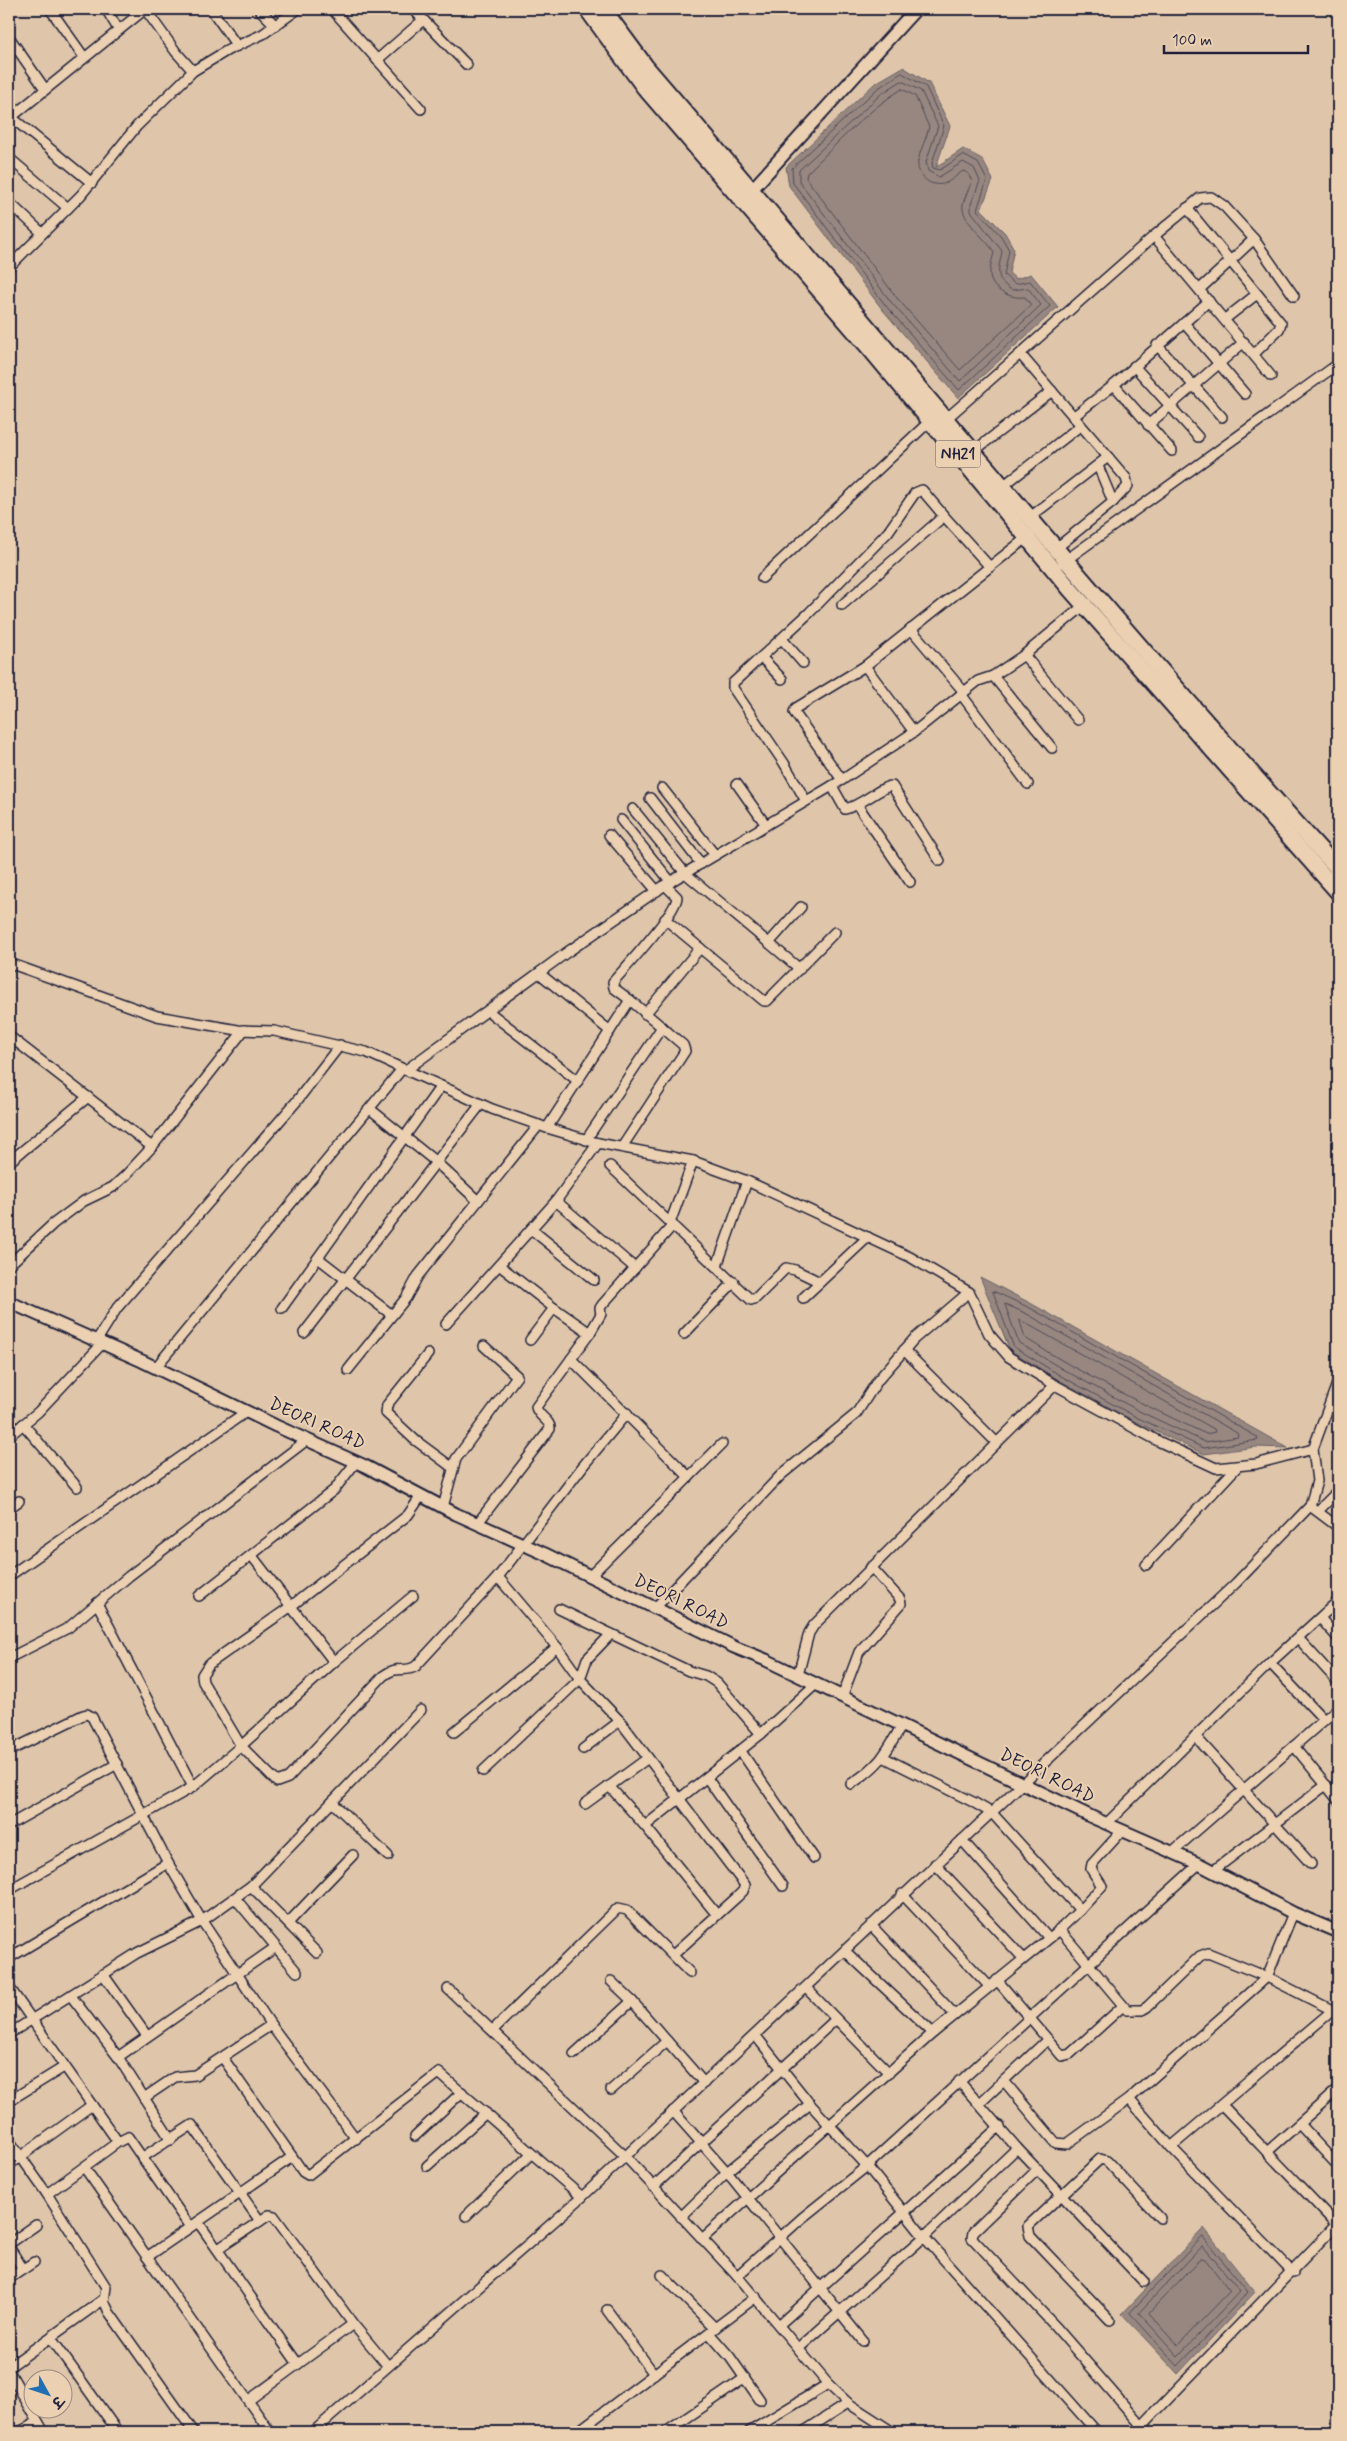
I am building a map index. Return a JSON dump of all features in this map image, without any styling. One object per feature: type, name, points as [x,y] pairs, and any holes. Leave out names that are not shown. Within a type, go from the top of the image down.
[{"type":"highway","name":"NH21","points":[[587,9],[644,87],[810,262],[974,451],[1003,486],[1054,559],[1338,892]]},
{"type":"highway","name":"NH21","points":[[602,9],[746,196],[871,350],[930,421],[1031,528]]},
{"type":"highway","name":"NH21","points":[[1089,600],[1338,869]]},
{"type":"street","points":[[50,9],[84,57]]},
{"type":"street","points":[[106,9],[118,29]]},
{"type":"street","points":[[92,183],[10,118],[144,9],[176,52],[194,71]]},
{"type":"street","points":[[211,9],[237,46]]},
{"type":"street","points":[[259,9],[275,24]]},
{"type":"street","points":[[9,267],[92,183],[136,126],[194,71],[237,46],[263,34],[286,12],[298,9]]},
{"type":"street","points":[[332,9],[422,109]]},
{"type":"street","points":[[413,9],[466,65]]},
{"type":"street","points":[[746,196],[916,9]]},
{"type":"street","points":[[377,60],[423,20]]},
{"type":"street","points":[[9,38],[45,90]]},
{"type":"street","points":[[9,158],[68,208]]},
{"type":"street","points":[[946,419],[1186,208],[1200,198],[1210,197],[1224,206],[1254,239],[1294,296]]},
{"type":"street","points":[[9,202],[42,233]]},
{"type":"street","points":[[1186,208],[1281,325],[1254,354]]},
{"type":"street","points":[[1154,236],[1271,376]]},
{"type":"street","points":[[1200,289],[1254,239]]},
{"type":"street","points":[[1225,319],[1257,294]]},
{"type":"street","points":[[1073,417],[1114,385],[1209,301]]},
{"type":"street","points":[[1184,322],[1245,394]]},
{"type":"street","points":[[1148,425],[1244,342]]},
{"type":"street","points":[[1157,345],[1222,416]]},
{"type":"street","points":[[1021,355],[1126,478],[1128,486],[1054,559]]},
{"type":"street","points":[[1054,559],[1338,364]]},
{"type":"street","points":[[1134,366],[1198,436]]},
{"type":"street","points":[[1114,385],[1172,452]]},
{"type":"street","points":[[974,451],[1052,391]]},
{"type":"street","points":[[762,578],[930,421]]},
{"type":"street","points":[[1003,486],[1080,426]]},
{"type":"street","points":[[842,780],[794,712],[796,708],[865,666],[990,567],[1108,457]]},
{"type":"street","points":[[1098,466],[1113,502]]},
{"type":"street","points":[[806,801],[784,763],[733,688],[734,679],[762,658],[782,639],[888,532],[916,493],[922,490],[990,567]]},
{"type":"street","points":[[842,605],[944,516]]},
{"type":"street","points":[[156,1367],[404,1069],[668,883],[842,780],[914,732],[962,693],[978,682],[993,676],[1024,655],[1089,600]]},
{"type":"street","points":[[911,629],[962,693],[1028,784]]},
{"type":"street","points":[[782,639],[803,663]]},
{"type":"street","points":[[1024,655],[1078,720]]},
{"type":"street","points":[[762,658],[782,679]]},
{"type":"street","points":[[865,666],[914,732]]},
{"type":"street","points":[[993,676],[1052,748]]},
{"type":"street","points":[[737,784],[766,825]]},
{"type":"street","points":[[832,786],[842,808],[858,806],[885,787],[892,786],[940,861]]},
{"type":"street","points":[[662,788],[715,855]]},
{"type":"street","points":[[650,798],[701,864]]},
{"type":"street","points":[[858,806],[910,882]]},
{"type":"street","points":[[633,809],[685,873],[800,968]]},
{"type":"street","points":[[621,820],[668,883],[677,899],[665,920],[614,982],[614,988],[683,1045],[684,1055],[622,1147]]},
{"type":"street","points":[[609,835],[657,891]]},
{"type":"street","points":[[769,943],[801,907]]},
{"type":"street","points":[[665,920],[764,1001],[767,1001],[835,932]]},
{"type":"street","points":[[645,1014],[700,948]]},
{"type":"street","points":[[9,963],[157,1016],[244,1030],[274,1031],[366,1052],[481,1104],[543,1127],[598,1143],[693,1161],[747,1181],[910,1257],[969,1292],[989,1334],[998,1347],[1009,1357],[1055,1386],[1160,1442],[1216,1468],[1256,1464],[1313,1449]]},
{"type":"street","points":[[539,973],[610,1031]]},
{"type":"street","points":[[348,1370],[406,1298],[418,1276],[478,1201],[543,1127],[578,1081],[630,1000]]},
{"type":"street","points":[[488,1011],[578,1081]]},
{"type":"street","points":[[586,1140],[662,1027]]},
{"type":"street","points":[[9,1265],[53,1224],[84,1201],[114,1186],[152,1147],[244,1030]]},
{"type":"street","points":[[9,1036],[152,1147]]},
{"type":"street","points":[[9,1436],[38,1412],[100,1342],[117,1308],[296,1102],[340,1045]]},
{"type":"street","points":[[282,1308],[441,1086]]},
{"type":"street","points":[[9,1162],[88,1097]]},
{"type":"street","points":[[304,1333],[481,1104]]},
{"type":"street","points":[[370,1109],[436,1162],[478,1201]]},
{"type":"street","points":[[446,1324],[556,1201],[598,1143]]},
{"type":"street","points":[[477,1524],[550,1429],[551,1426],[536,1407],[590,1332],[601,1314],[600,1308],[672,1224],[693,1161]]},
{"type":"street","points":[[610,1166],[748,1297],[754,1300],[786,1268],[795,1270],[820,1282]]},
{"type":"street","points":[[717,1266],[747,1181]]},
{"type":"street","points":[[556,1201],[635,1268]]},
{"type":"street","points":[[531,1229],[594,1280]]},
{"type":"street","points":[[803,1298],[868,1237]]},
{"type":"street","points":[[318,1258],[392,1315]]},
{"type":"street","points":[[499,1265],[554,1308],[590,1332]]},
{"type":"street","points":[[684,1334],[734,1282]]},
{"type":"street","points":[[655,1608],[781,1475],[856,1414],[878,1380],[914,1339],[969,1292]]},
{"type":"street","name":"DEORI ROAD","points":[[9,1302],[156,1367],[246,1412],[356,1462],[477,1524],[798,1675],[1106,1824],[1200,1864],[1293,1913],[1338,1932]]},
{"type":"street","points":[[530,1340],[554,1308]]},
{"type":"street","points":[[443,1507],[456,1459],[516,1379],[516,1373],[484,1346]]},
{"type":"street","points":[[904,1350],[997,1443]]},
{"type":"street","points":[[428,1354],[387,1405],[386,1413],[415,1440],[453,1468]]},
{"type":"street","points":[[571,1359],[689,1477]]},
{"type":"street","points":[[1314,1509],[1317,1481],[1313,1449],[1338,1381]]},
{"type":"street","points":[[798,1675],[809,1633],[814,1625],[1055,1386]]},
{"type":"street","points":[[9,1576],[246,1412]]},
{"type":"street","points":[[421,1496],[408,1515],[290,1607],[209,1664],[202,1675],[203,1682],[241,1746],[277,1782],[288,1778],[383,1676],[397,1668],[408,1670],[416,1666],[498,1577],[627,1413]]},
{"type":"street","points":[[23,1424],[77,1487]]},
{"type":"street","points":[[9,1658],[68,1628],[97,1603],[308,1440]]},
{"type":"street","points":[[590,1576],[722,1444]]},
{"type":"street","points":[[199,1596],[334,1490],[356,1462]]},
{"type":"street","points":[[1146,1565],[1238,1466]]},
{"type":"street","points":[[313,2432],[582,2198],[806,1988],[902,1894],[992,1813],[1314,1509],[1338,1491]]},
{"type":"street","points":[[9,1508],[19,1501]]},
{"type":"street","points":[[1314,1509],[1338,1527]]},
{"type":"street","points":[[252,1556],[334,1662]]},
{"type":"street","points":[[842,1696],[859,1652],[901,1604],[900,1599],[871,1567]]},
{"type":"street","points":[[498,1577],[557,1647],[580,1679],[620,1721],[681,1799],[744,1885],[743,1891],[673,1955]]},
{"type":"street","points":[[9,1890],[192,1787],[241,1746],[334,1662],[413,1596]]},
{"type":"street","points":[[1106,1824],[1270,1663],[1338,1601]]},
{"type":"street","points":[[97,1603],[192,1787]]},
{"type":"street","points":[[559,1609],[689,1671],[710,1678],[761,1734]]},
{"type":"street","points":[[1320,1618],[1338,1638]]},
{"type":"street","points":[[483,1772],[580,1679],[587,1659],[611,1634]]},
{"type":"street","points":[[1298,1638],[1338,1682]]},
{"type":"street","points":[[454,1732],[557,1647]]},
{"type":"street","points":[[1270,1663],[1324,1720]]},
{"type":"street","points":[[645,1826],[761,1734],[816,1684]]},
{"type":"street","points":[[1172,1852],[1338,1708]]},
{"type":"street","points":[[9,2034],[137,1953],[202,1921],[251,1886],[421,1710]]},
{"type":"street","points":[[9,1751],[88,1714],[92,1717],[142,1815],[202,1921],[272,2025],[356,2139]]},
{"type":"street","points":[[583,1749],[620,1721]]},
{"type":"street","points":[[851,1784],[874,1769],[902,1725]]},
{"type":"street","points":[[1195,1736],[1311,1864]]},
{"type":"street","points":[[1294,1746],[1338,1800]]},
{"type":"street","points":[[740,1750],[814,1858]]},
{"type":"street","points":[[883,1757],[992,1813],[1080,1910]]},
{"type":"street","points":[[584,1804],[648,1758]]},
{"type":"street","points":[[9,1825],[117,1764]]},
{"type":"street","points":[[707,1778],[783,1886]]},
{"type":"street","points":[[1212,1871],[1326,1785]]},
{"type":"street","points":[[609,1786],[645,1826],[717,1915]]},
{"type":"street","points":[[332,1802],[388,1856]]},
{"type":"street","points":[[702,2239],[934,2033],[1060,1929],[1080,1910],[1102,1886],[1092,1869],[1092,1864],[1122,1831]]},
{"type":"street","points":[[962,1840],[1049,1938]]},
{"type":"street","points":[[288,1923],[353,1855]]},
{"type":"street","points":[[9,1958],[168,1863]]},
{"type":"street","points":[[935,1864],[1023,1958]]},
{"type":"street","points":[[737,2276],[867,2166],[1200,1864]]},
{"type":"street","points":[[251,1886],[317,1953]]},
{"type":"street","points":[[902,1894],[990,1986]]},
{"type":"street","points":[[235,1898],[297,1972]]},
{"type":"street","points":[[494,2030],[618,1908],[627,1910],[690,1973]]},
{"type":"street","points":[[1004,2081],[1056,2143],[1061,2145],[1067,2144],[1129,2099],[1267,1977],[1293,1913]]},
{"type":"street","points":[[871,1925],[955,2015]]},
{"type":"street","points":[[1060,1929],[1127,2010],[1134,2011],[1147,2007],[1200,1956],[1208,1953],[1267,1977],[1336,2011],[1171,2147]]},
{"type":"street","points":[[118,2056],[276,1947]]},
{"type":"street","points":[[844,1951],[934,2033]]},
{"type":"street","points":[[103,1974],[147,2036]]},
{"type":"street","points":[[997,1980],[1057,2053],[1066,2056],[1124,2006]]},
{"type":"street","points":[[611,1981],[632,2001],[704,2083]]},
{"type":"street","points":[[9,1987],[118,2142]]},
{"type":"street","points":[[806,1988],[835,2020],[889,2073]]},
{"type":"street","points":[[448,1989],[494,2030],[625,2156],[756,2297],[828,2384],[848,2403],[889,2432]]},
{"type":"street","points":[[71,1996],[118,2056],[171,2140]]},
{"type":"street","points":[[574,2054],[632,2001]]},
{"type":"street","points":[[653,2188],[835,2020]]},
{"type":"street","points":[[144,2098],[175,2077],[195,2075],[272,2025]]},
{"type":"street","points":[[755,2035],[810,2104],[867,2166],[924,2237],[1098,2432]]},
{"type":"street","points":[[980,2104],[1048,2040]]},
{"type":"street","points":[[611,2090],[667,2041]]},
{"type":"street","points":[[222,2058],[303,2172],[311,2174],[437,2074],[442,2074],[582,2198]]},
{"type":"street","points":[[9,2101],[64,2067]]},
{"type":"street","points":[[959,2081],[1000,2126],[1017,2148],[1144,2282]]},
{"type":"street","points":[[1267,2152],[1338,2089]]},
{"type":"street","points":[[415,2136],[462,2092]]},
{"type":"street","points":[[1129,2099],[1171,2147],[1293,2273]]},
{"type":"street","points":[[681,2217],[727,2172],[810,2104]]},
{"type":"street","points":[[9,2165],[92,2105]]},
{"type":"street","points":[[1038,2169],[973,2232],[972,2238],[1055,2326],[1139,2429],[1293,2273],[1338,2224],[1222,2105]]},
{"type":"street","points":[[673,2111],[727,2172],[746,2199],[863,2341]]},
{"type":"street","points":[[427,2166],[486,2113]]},
{"type":"street","points":[[1298,2124],[1338,2166]]},
{"type":"street","points":[[143,2157],[192,2125],[260,2221]]},
{"type":"street","points":[[780,2324],[1000,2126]]},
{"type":"street","points":[[48,2194],[118,2142],[128,2137],[194,2224],[218,2249],[298,2364]]},
{"type":"street","points":[[9,2140],[48,2194],[106,2286],[104,2299],[109,2312],[194,2432]]},
{"type":"street","points":[[799,2348],[924,2237],[1017,2148]]},
{"type":"street","points":[[466,2216],[531,2154]]},
{"type":"street","points":[[147,2257],[292,2157]]},
{"type":"street","points":[[1110,2320],[1027,2231],[1031,2223],[1097,2161],[1104,2159],[1160,2218]]},
{"type":"street","points":[[84,2167],[270,2432]]},
{"type":"street","points":[[218,2249],[269,2215],[274,2216],[354,2324],[388,2366]]},
{"type":"street","points":[[23,2269],[9,2246],[36,2226]]},
{"type":"street","points":[[13,2276],[34,2262]]},
{"type":"street","points":[[662,2275],[712,2330],[760,2400]]},
{"type":"street","points":[[577,2432],[756,2297]]},
{"type":"street","points":[[44,2432],[9,2369],[104,2299]]},
{"type":"street","points":[[607,2310],[654,2374]]},
{"type":"street","points":[[249,2400],[354,2324]]},
{"type":"street","points":[[51,2338],[118,2432]]},
{"type":"street","points":[[666,2432],[745,2378]]},
{"type":"street","points":[[749,2432],[828,2384]]},
{"type":"street","points":[[803,2432],[848,2403]]},
{"type":"street","points":[[19,2432],[38,2422]]},
{"type":"water","points":[[903,67],[929,83],[950,126],[936,167],[963,149],[982,159],[993,180],[981,209],[1005,233],[1014,249],[1009,273],[1016,279],[1031,274],[1058,307],[958,398],[882,309],[789,186],[786,167],[874,84]]},
{"type":"water","points":[[980,1277],[1032,1304],[1288,1448],[1256,1447],[1204,1454],[1136,1422],[1059,1380],[1010,1350]]},
{"type":"water","points":[[1204,2228],[1255,2292],[1178,2374],[1122,2314]]}]
